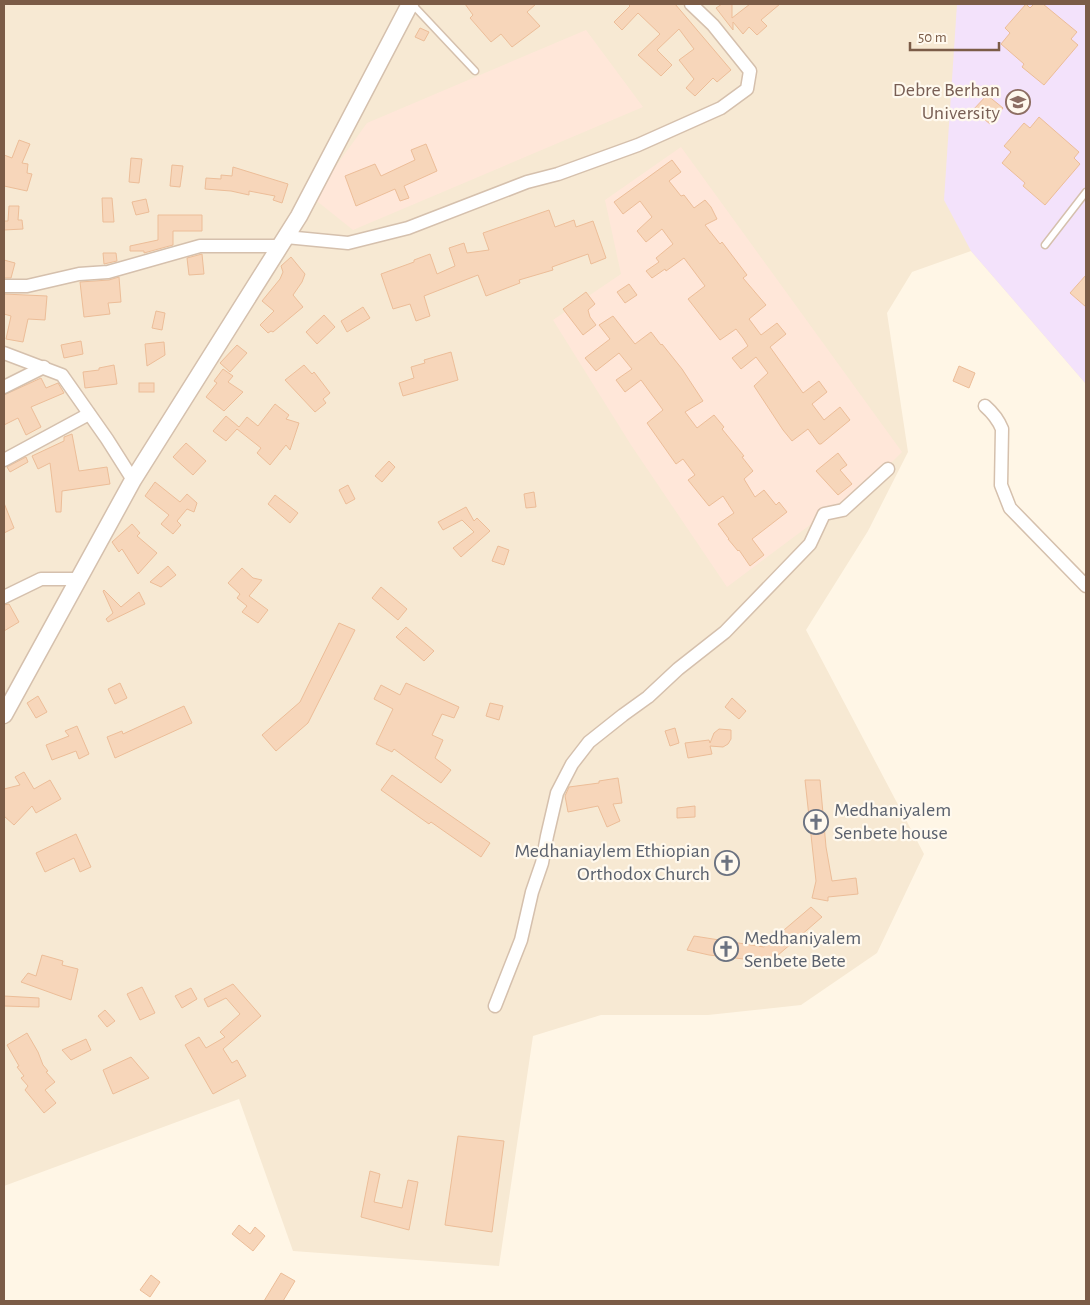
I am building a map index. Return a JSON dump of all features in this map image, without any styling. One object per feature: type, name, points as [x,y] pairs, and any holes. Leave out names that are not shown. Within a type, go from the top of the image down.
[{"type":"street","points":[[4,715],[133,480],[284,241],[411,4]]},
{"type":"street","points":[[4,286],[27,286],[79,274],[108,272],[200,246],[284,241],[348,243],[408,228],[527,182],[558,174],[638,145],[721,108],[747,90],[750,71],[714,25],[691,4]]},
{"type":"street","points":[[4,353],[62,375],[133,480]]},
{"type":"street","points":[[4,387],[44,367]]},
{"type":"street","points":[[985,406],[996,416],[1002,429],[1001,485],[1010,508],[1086,586]]},
{"type":"street","points":[[4,460],[89,414]]},
{"type":"street","points":[[495,1006],[521,940],[532,892],[542,863],[546,836],[557,794],[572,764],[589,742],[622,714],[648,697],[678,669],[725,632],[810,544],[824,514],[844,510],[888,469]]},
{"type":"street","points":[[4,597],[41,579],[78,579]]},
{"type":"lane","points":[[411,4],[475,71]]},
{"type":"lane","points":[[1045,245],[1086,192]]},
{"type":"shaded area","points":[[4,4],[1086,4],[1086,384],[971,251],[912,272],[887,313],[908,452],[868,531],[806,630],[924,854],[877,953],[801,1005],[708,1015],[601,1015],[533,1036],[499,1266],[293,1251],[239,1099],[4,1186]]},
{"type":"shaded area","name":"Debre Berhan University","points":[[957,4],[1086,4],[1086,384],[971,251],[944,200]]},
{"type":"shaded area","points":[[586,30],[643,107],[353,230],[313,198],[367,123]]},
{"type":"shaded area","points":[[681,147],[902,452],[885,469],[727,587],[631,445],[553,320],[621,274],[605,200]]},
{"type":"building","points":[[465,4],[536,4],[527,12],[540,26],[512,47],[501,34],[491,42],[470,18],[473,15]]},
{"type":"building","points":[[628,4],[675,4],[731,70],[717,82],[713,78],[695,96],[686,88],[694,79],[679,60],[694,49],[679,29],[657,50],[672,65],[661,76],[638,55],[660,34],[638,13],[622,30],[614,22],[630,6]]},
{"type":"building","points":[[722,4],[732,4],[732,18],[750,4],[780,4],[761,20],[767,26],[757,35],[749,27],[743,34],[733,22],[733,30],[716,8]]},
{"type":"building","points":[[1026,4],[1030,8],[1034,4],[1043,4],[1077,32],[1071,39],[1078,45],[1044,85],[1022,67],[1024,64],[1001,44],[1010,33],[1005,28]]},
{"type":"building","points":[[420,28],[429,32],[424,41],[415,37]]},
{"type":"building","points":[[987,95],[1003,108],[990,124],[973,110]]},
{"type":"building","points":[[1039,117],[1079,152],[1074,158],[1080,164],[1045,205],[1023,186],[1025,183],[1002,163],[1011,152],[1004,146],[1024,123],[1030,128]]},
{"type":"building","points":[[19,140],[30,144],[22,163],[28,164],[27,173],[32,174],[27,191],[4,186],[4,155],[12,158]]},
{"type":"building","points":[[426,144],[437,171],[404,186],[409,198],[400,201],[395,189],[356,206],[345,176],[375,164],[381,176],[415,160],[411,150]]},
{"type":"building","points":[[131,158],[142,159],[139,183],[129,182]]},
{"type":"building","points":[[672,160],[681,172],[669,181],[694,208],[705,200],[711,207],[717,219],[705,225],[720,244],[722,242],[747,275],[743,278],[766,305],[749,319],[761,335],[777,323],[786,334],[770,347],[803,393],[819,381],[827,392],[812,404],[824,420],[840,407],[850,420],[821,444],[819,444],[808,429],[792,441],[783,430],[754,386],[768,373],[756,357],[741,369],[732,358],[748,346],[743,338],[736,329],[720,340],[688,299],[705,286],[684,258],[652,278],[646,271],[659,262],[656,258],[673,244],[662,229],[646,242],[637,231],[652,217],[640,201],[623,214],[614,202]]},
{"type":"building","points":[[172,165],[183,166],[180,187],[170,186]]},
{"type":"building","points":[[233,167],[288,184],[282,203],[273,200],[275,196],[249,191],[249,195],[231,191],[205,189],[206,178],[221,179],[221,175],[232,176]]},
{"type":"building","points":[[102,198],[112,198],[114,222],[103,222]]},
{"type":"building","points":[[146,199],[149,212],[136,215],[132,202]]},
{"type":"building","points":[[9,206],[19,206],[18,220],[22,220],[23,229],[4,230],[4,221],[8,221]]},
{"type":"building","points":[[549,210],[555,227],[574,220],[576,227],[593,221],[606,258],[591,264],[588,254],[552,267],[553,270],[519,280],[520,283],[486,296],[478,275],[424,296],[430,316],[416,321],[410,304],[393,309],[381,274],[430,254],[437,274],[455,266],[449,248],[464,243],[467,253],[489,250],[483,233]]},
{"type":"building","points":[[158,215],[202,215],[202,231],[173,231],[173,245],[144,253],[144,251],[130,251],[130,246],[158,240]]},
{"type":"building","points":[[103,253],[116,253],[117,261],[104,264]]},
{"type":"building","points":[[202,254],[204,274],[189,275],[187,258]]},
{"type":"building","points":[[291,257],[305,274],[293,295],[303,307],[273,332],[268,333],[260,325],[274,311],[262,301],[280,279],[283,272],[281,266]]},
{"type":"building","points":[[4,260],[15,263],[11,278],[4,278]]},
{"type":"building","points":[[1086,275],[1086,307],[1070,293]]},
{"type":"building","points":[[119,277],[121,302],[108,303],[110,314],[84,317],[80,282],[109,280]]},
{"type":"building","points":[[629,284],[637,295],[625,303],[617,292]]},
{"type":"building","points":[[586,292],[595,304],[588,310],[590,317],[596,325],[583,335],[563,309]]},
{"type":"building","points":[[4,294],[47,296],[45,320],[28,319],[23,342],[6,339],[11,316],[4,314]]},
{"type":"building","points":[[363,307],[370,318],[347,332],[341,321]]},
{"type":"building","points":[[156,311],[165,313],[162,330],[152,328]]},
{"type":"building","points":[[324,315],[335,327],[317,344],[306,332]]},
{"type":"building","points":[[613,316],[635,344],[651,332],[662,344],[682,369],[703,401],[685,412],[697,428],[714,415],[753,471],[744,479],[755,497],[764,490],[776,505],[779,502],[787,512],[752,539],[764,555],[750,566],[718,524],[734,513],[723,496],[709,506],[688,480],[695,475],[683,459],[676,464],[647,423],[663,410],[641,380],[625,392],[616,380],[632,369],[619,353],[596,371],[585,358],[610,339],[599,325]]},
{"type":"building","points":[[81,341],[83,354],[64,358],[61,345]]},
{"type":"building","points":[[164,342],[165,355],[147,366],[145,344]]},
{"type":"building","points":[[237,345],[247,353],[230,372],[220,363]]},
{"type":"building","points":[[451,352],[458,380],[403,396],[399,383],[414,378],[411,367],[425,363],[424,360]]},
{"type":"building","points":[[114,365],[117,384],[85,388],[83,372],[99,370],[99,368]]},
{"type":"building","points":[[304,365],[312,374],[314,372],[330,393],[323,399],[326,403],[315,412],[285,380]]},
{"type":"building","points":[[959,366],[975,373],[969,388],[953,381]]},
{"type":"building","points":[[223,369],[233,376],[228,382],[243,392],[224,411],[206,397],[217,383],[214,381]]},
{"type":"building","points":[[41,378],[46,388],[58,383],[64,393],[31,407],[41,427],[26,435],[18,418],[4,425],[4,395]]},
{"type":"building","points":[[139,383],[154,383],[154,392],[139,392]]},
{"type":"building","points":[[275,404],[289,415],[286,419],[299,423],[290,450],[286,445],[270,465],[257,453],[261,448],[237,429],[226,441],[213,431],[226,416],[239,427],[247,417],[258,426]]},
{"type":"building","points":[[72,434],[79,471],[107,467],[110,484],[62,491],[61,512],[56,512],[50,463],[38,469],[32,456],[64,441],[64,437]]},
{"type":"building","points":[[186,443],[206,461],[193,475],[173,457]]},
{"type":"building","points":[[838,453],[847,465],[840,470],[852,484],[838,495],[816,471]]},
{"type":"building","points":[[26,457],[28,462],[10,472],[7,467]]},
{"type":"building","points":[[389,461],[395,467],[382,482],[375,476]]},
{"type":"building","points":[[155,482],[180,502],[187,494],[197,503],[194,512],[187,509],[177,521],[181,525],[173,534],[161,524],[169,515],[145,496]]},
{"type":"building","points":[[348,485],[355,499],[346,504],[339,490]]},
{"type":"building","points":[[534,492],[536,507],[526,508],[524,494]]},
{"type":"building","points":[[275,495],[298,513],[290,523],[268,504]]},
{"type":"building","points":[[4,503],[14,528],[4,533]]},
{"type":"building","points":[[466,507],[474,521],[477,518],[490,531],[461,557],[453,548],[474,532],[462,520],[443,530],[438,522]]},
{"type":"building","points":[[132,524],[140,533],[137,536],[157,553],[138,574],[122,549],[119,552],[112,542]]},
{"type":"building","points":[[498,546],[509,550],[504,565],[492,561]]},
{"type":"building","points":[[168,566],[176,575],[161,587],[150,582]]},
{"type":"building","points":[[242,568],[253,578],[262,580],[249,596],[268,610],[258,623],[242,612],[247,606],[237,598],[240,594],[228,583]]},
{"type":"building","points":[[381,587],[407,609],[398,620],[372,598]]},
{"type":"building","points":[[104,590],[121,607],[139,592],[145,604],[108,622],[106,619],[113,613]]},
{"type":"building","points":[[9,604],[19,622],[4,631],[4,605]]},
{"type":"building","points":[[339,623],[355,630],[308,723],[276,751],[262,735],[300,702]]},
{"type":"building","points":[[406,627],[434,651],[424,661],[396,637]]},
{"type":"building","points":[[120,683],[127,698],[115,704],[108,689]]},
{"type":"building","points":[[406,683],[459,707],[454,718],[442,714],[432,735],[443,740],[435,758],[451,770],[441,783],[394,749],[392,752],[376,744],[393,709],[374,699],[381,685],[400,695]]},
{"type":"building","points":[[38,696],[47,712],[36,718],[27,703]]},
{"type":"building","points":[[732,698],[746,711],[739,719],[725,707]]},
{"type":"building","points":[[490,703],[503,706],[499,720],[486,716]]},
{"type":"building","points":[[184,706],[192,723],[115,758],[107,737],[122,731],[123,734]]},
{"type":"building","points":[[77,726],[89,754],[79,759],[76,751],[52,760],[46,745],[69,736],[65,731]]},
{"type":"building","points":[[675,728],[679,743],[670,746],[665,731]]},
{"type":"building","points":[[719,729],[731,730],[731,739],[728,744],[723,747],[710,746],[712,754],[688,758],[685,743],[709,740],[710,743],[714,733]]},
{"type":"building","points":[[24,772],[34,789],[50,780],[61,799],[36,813],[32,806],[14,825],[4,816],[4,789],[20,785],[15,777]]},
{"type":"building","points":[[392,775],[490,843],[481,857],[431,822],[429,824],[381,790]]},
{"type":"building","points":[[618,778],[622,803],[613,804],[620,821],[607,827],[598,806],[568,812],[565,796],[569,787]]},
{"type":"building","name":"Medhaniyalem Senbete house","points":[[805,780],[820,780],[826,847],[832,881],[856,878],[858,894],[828,897],[828,901],[812,898],[816,881]]},
{"type":"building","points":[[695,806],[695,817],[677,818],[677,808]]},
{"type":"building","points":[[76,834],[91,867],[80,872],[74,858],[45,872],[36,853]]},
{"type":"building","points":[[811,907],[822,917],[770,962],[709,955],[687,950],[694,936],[764,947]]},
{"type":"building","points":[[42,955],[63,961],[62,965],[78,969],[71,1000],[21,982],[28,973],[36,976]]},
{"type":"building","points":[[233,984],[261,1016],[223,1049],[232,1063],[237,1060],[246,1076],[213,1094],[185,1045],[199,1037],[206,1048],[225,1037],[220,1032],[240,1014],[226,998],[208,1007],[204,999]]},
{"type":"building","points":[[142,987],[155,1013],[140,1020],[127,994]]},
{"type":"building","points":[[191,988],[197,999],[182,1008],[175,996]]},
{"type":"building","points":[[4,996],[39,998],[39,1007],[4,1006]]},
{"type":"building","points":[[105,1010],[115,1021],[107,1027],[98,1016]]},
{"type":"building","points":[[27,1033],[48,1071],[46,1072],[55,1082],[45,1090],[56,1103],[44,1113],[25,1090],[28,1086],[21,1078],[24,1076],[17,1067],[19,1066],[7,1045]]},
{"type":"building","points":[[86,1039],[91,1050],[71,1060],[62,1050]]},
{"type":"building","points":[[131,1057],[149,1078],[113,1094],[103,1070]]},
{"type":"building","points":[[458,1136],[504,1141],[492,1232],[445,1225]]},
{"type":"building","points":[[370,1171],[380,1174],[374,1202],[402,1208],[408,1180],[418,1182],[409,1230],[361,1217]]},
{"type":"building","points":[[239,1225],[250,1234],[255,1227],[265,1236],[253,1251],[232,1234]]},
{"type":"building","points":[[281,1273],[295,1281],[283,1301],[264,1301]]},
{"type":"building","points":[[151,1275],[160,1282],[150,1297],[140,1290]]},
{"type":"place","name":"Debre Berhan University","points":[[1018,102]]},
{"type":"place","name":"Medhaniyalem Senbete house","points":[[816,822]]},
{"type":"place","name":"Medhaniaylem Ethiopian Orthodox Church","points":[[727,863]]},
{"type":"place","name":"Medhaniyalem Senbete Bete","points":[[726,949]]}]
